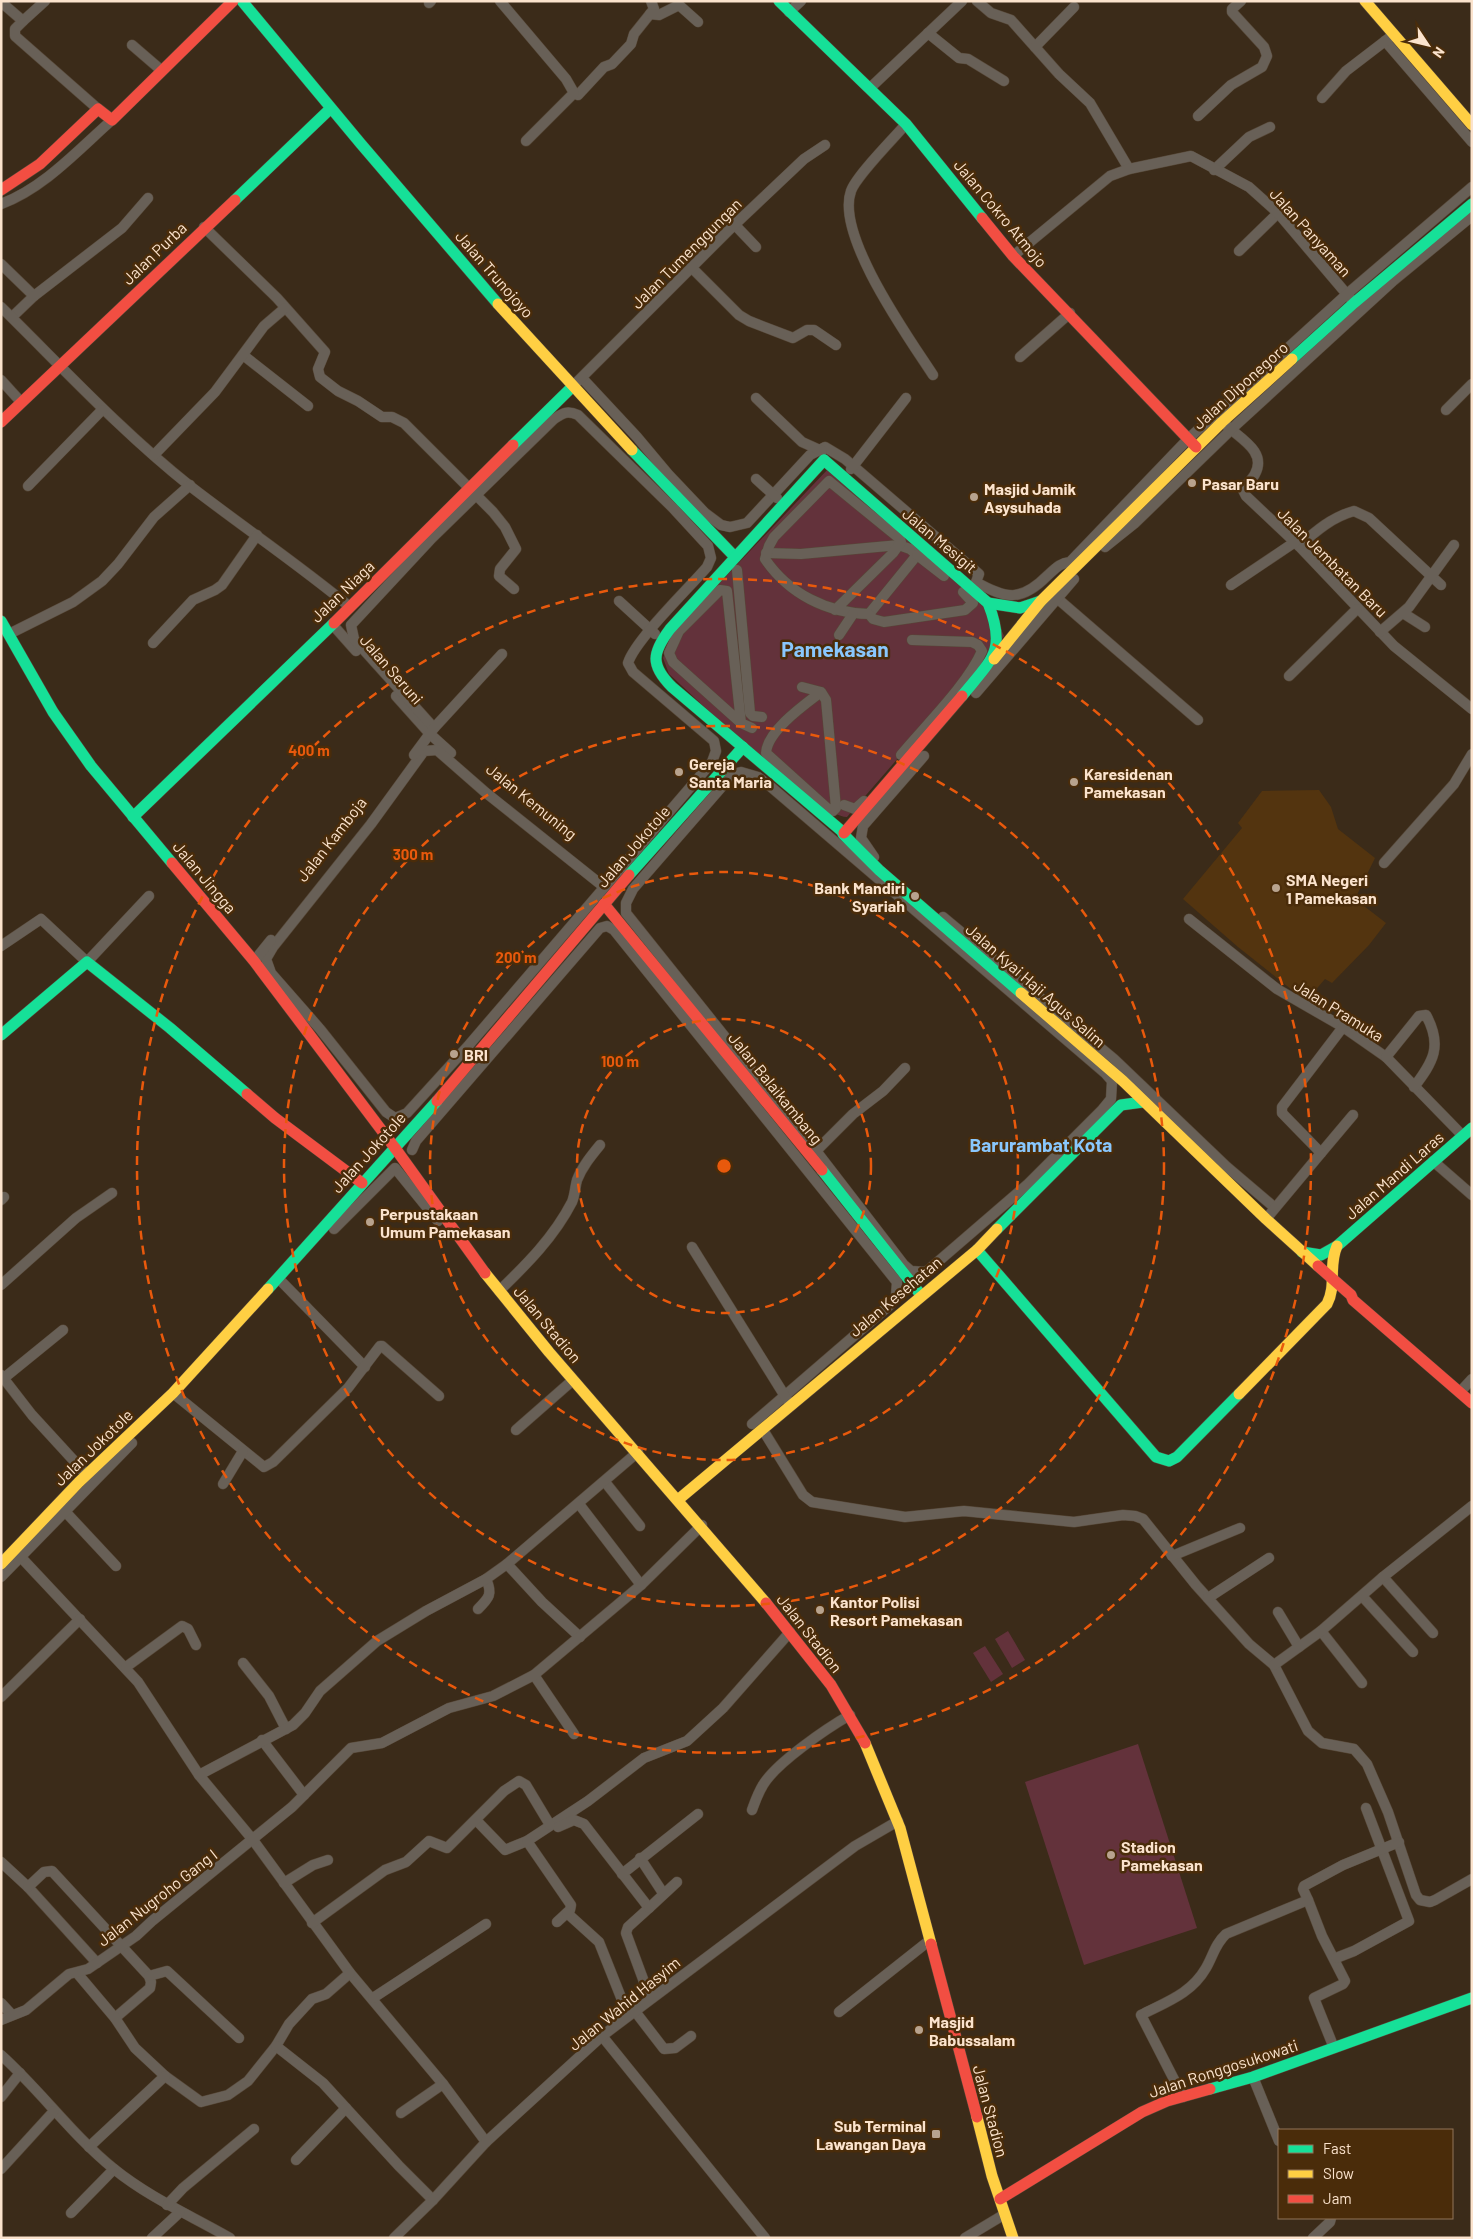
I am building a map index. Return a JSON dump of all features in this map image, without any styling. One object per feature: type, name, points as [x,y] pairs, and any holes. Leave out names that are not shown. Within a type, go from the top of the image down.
[{"type":"main road","points":[[1,190],[81,137],[98,109],[112,120],[233,1]]},
{"type":"main road","name":"Jalan Trunojoyo","points":[[242,1],[330,109],[572,387],[648,470],[735,557]]},
{"type":"main road","name":"Jalan Cokro Atmojo","points":[[779,1],[906,124],[1013,256],[1192,443]]},
{"type":"main road","points":[[1365,1],[1390,38],[1472,125]]},
{"type":"main road","name":"Jalan Purba","points":[[1,422],[330,109]]},
{"type":"main road","name":"Jalan Diponegoro","points":[[988,603],[1020,608],[1053,595],[1079,564],[1192,443],[1222,422],[1351,299],[1472,204]]},
{"type":"main road","name":"Jalan Niaga","points":[[132,817],[472,492],[572,387]]},
{"type":"main road","points":[[662,640],[784,504],[825,455]]},
{"type":"main road","name":"Jalan Mesigit","points":[[825,455],[881,511],[988,603],[997,626],[996,644],[990,662]]},
{"type":"main road","name":"Jalan Diponegoro","points":[[843,834],[920,748],[1041,601]]},
{"type":"main road","name":"Jalan Jingga","points":[[1,620],[53,712],[73,741],[132,817],[254,961],[391,1151]]},
{"type":"main road","name":"Jalan Kyai Haji Agus Salim","points":[[662,640],[655,658],[655,666],[659,674],[1122,1081],[1353,1300]]},
{"type":"main road","name":"Jalan Jokotole","points":[[1,1564],[18,1553],[61,1508],[89,1472],[175,1395],[281,1281],[362,1183],[459,1077],[604,904],[610,886],[744,747]]},
{"type":"main road","name":"Jalan Balaikambang","points":[[604,904],[814,1154],[921,1295]]},
{"type":"main road","points":[[1,1035],[87,962],[170,1028],[275,1118],[362,1183]]},
{"type":"main road","points":[[1122,1081],[1121,1105],[1143,1102]]},
{"type":"main road","name":"Jalan Kesehatan","points":[[679,1499],[754,1433],[792,1406],[976,1250],[1121,1105]]},
{"type":"main road","name":"Jalan Mandi Laras","points":[[1337,1246],[1467,1132]]},
{"type":"main road","name":"Jalan Stadion","points":[[391,1151],[499,1291],[538,1337],[570,1382],[638,1452],[702,1524],[790,1632],[850,1715],[866,1744],[898,1822],[1000,2199],[1013,2238]]},
{"type":"main road","points":[[976,1250],[1156,1456],[1162,1460],[1169,1461],[1177,1457],[1327,1304],[1334,1291],[1330,1262],[1337,1246]]},
{"type":"main road","points":[[1302,1252],[1320,1255],[1337,1246]]},
{"type":"main road","points":[[1327,1304],[1341,1297],[1353,1300],[1472,1403]]},
{"type":"main road","name":"Jalan Ronggosukowati","points":[[1000,2199],[1096,2142],[1123,2122],[1142,2112],[1183,2097],[1253,2076],[1472,1998]]},
{"type":"street","points":[[46,1],[15,29],[15,36],[98,109]]},
{"type":"street","points":[[526,142],[574,94],[580,94],[604,67],[612,64],[631,44],[634,34],[655,7],[651,1]]},
{"type":"street","points":[[789,12],[801,1]]},
{"type":"street","points":[[870,88],[962,1]]},
{"type":"street","points":[[977,1],[991,13],[1011,20],[1094,108],[1129,169]]},
{"type":"street","points":[[1198,116],[1231,84],[1262,67],[1268,56],[1264,48],[1232,12],[1232,9],[1241,1]]},
{"type":"street","points":[[1373,1],[1472,116]]},
{"type":"street","points":[[1,2],[23,21]]},
{"type":"street","points":[[503,2],[561,72],[574,94]]},
{"type":"street","points":[[650,14],[659,15],[679,5],[698,22]]},
{"type":"street","points":[[1035,47],[1074,7]]},
{"type":"street","points":[[928,33],[960,58],[968,59],[1004,81]]},
{"type":"street","points":[[1322,98],[1346,71],[1390,38],[1472,142]]},
{"type":"street","points":[[132,45],[161,70]]},
{"type":"street","points":[[1,204],[11,201],[51,174],[81,137],[112,120]]},
{"type":"street","points":[[906,124],[851,191],[849,217],[858,246],[889,305],[933,376]]},
{"type":"street","points":[[1214,170],[1249,137],[1270,127]]},
{"type":"street","name":"Jalan Tumenggungan","points":[[572,387],[735,225],[804,159],[825,145]]},
{"type":"street","name":"Jalan Panyaman","points":[[1013,256],[1110,176],[1129,169],[1185,156],[1196,158],[1214,170],[1249,187],[1278,213],[1351,299]]},
{"type":"street","points":[[756,398],[802,442],[852,467],[979,574],[976,582],[998,594],[1010,596],[1023,594],[1041,583],[1061,563],[1070,562],[1192,443],[1472,187]]},
{"type":"street","points":[[12,317],[34,296],[122,228],[148,198]]},
{"type":"street","points":[[1240,251],[1278,213]]},
{"type":"street","points":[[1274,1207],[1227,1167],[1114,1059],[875,858],[862,841],[861,832],[863,826],[1053,595],[1114,539],[1135,523],[1231,430],[1393,281],[1472,216]]},
{"type":"street","points":[[735,225],[756,247]]},
{"type":"street","points":[[204,228],[285,308],[325,352],[318,369],[320,377],[338,391],[358,400],[382,417],[392,417],[404,423],[505,527],[515,544],[515,552],[499,572],[499,576],[514,590]]},
{"type":"street","points":[[1,264],[34,296]]},
{"type":"street","points":[[692,268],[739,315],[749,321],[793,338],[808,330],[814,330],[836,345]]},
{"type":"street","points":[[1,307],[102,410],[190,485],[298,564],[350,607]]},
{"type":"street","points":[[154,454],[215,392],[264,326],[285,308]]},
{"type":"street","points":[[1020,357],[1070,314]]},
{"type":"street","points":[[243,355],[308,406]]},
{"type":"street","points":[[582,378],[637,437],[668,474],[705,513],[721,525],[730,527],[747,523],[810,456],[825,455]]},
{"type":"street","points":[[1,380],[21,402]]},
{"type":"street","points":[[1446,410],[1472,384]]},
{"type":"street","points":[[852,467],[906,398]]},
{"type":"street","points":[[28,486],[102,410]]},
{"type":"street","points":[[432,731],[354,639],[351,625],[472,492],[554,419],[564,412],[570,411],[578,415],[673,508],[708,546],[711,558],[707,567],[651,630],[630,656],[628,663],[633,672],[714,741],[716,751],[712,762],[610,886],[407,1113],[395,1118],[386,1112],[320,1029],[271,972],[266,959],[273,947],[371,824],[424,751],[437,750],[485,792],[610,886]]},
{"type":"street","name":"Jalan Jembatan Baru","points":[[1222,422],[1255,451],[1258,457],[1256,470],[1243,492],[1297,544],[1380,632],[1442,686],[1470,707]]},
{"type":"street","points":[[852,467],[886,501],[886,506],[881,511]]},
{"type":"street","points":[[756,479],[784,504]]},
{"type":"street","points":[[835,610],[899,546],[900,539],[829,481],[774,537],[765,559],[779,576],[806,598],[835,610],[853,614],[869,614]]},
{"type":"street","points":[[9,634],[73,602],[102,582],[154,517],[190,485]]},
{"type":"street","points":[[1231,585],[1327,524],[1354,511],[1369,518],[1441,585]]},
{"type":"street","points":[[153,643],[193,600],[222,585],[257,535]]},
{"type":"street","points":[[1380,632],[1403,613],[1454,545]]},
{"type":"street","points":[[766,553],[801,554],[899,546],[910,549],[972,600],[971,606],[966,610],[884,622],[873,619],[869,614]]},
{"type":"street","points":[[869,614],[917,555]]},
{"type":"street","points":[[738,570],[750,713],[753,716],[762,717]]},
{"type":"street","points":[[741,723],[726,591],[720,590],[679,631],[669,653],[673,662],[741,723],[752,728]]},
{"type":"street","points":[[1053,595],[1198,720]]},
{"type":"street","points":[[619,602],[662,640]]},
{"type":"street","points":[[1289,676],[1357,609]]},
{"type":"street","points":[[1403,613],[1425,628]]},
{"type":"street","points":[[839,636],[853,614]]},
{"type":"street","name":"Jalan Seruni","points":[[332,624],[432,731]]},
{"type":"street","points":[[844,805],[855,809],[862,803],[956,689],[978,661],[982,651],[978,645],[972,642],[912,640]]},
{"type":"street","name":"Jalan Kamboja","points":[[254,961],[324,874],[432,731],[502,654]]},
{"type":"street","points":[[802,687],[821,692],[826,700],[836,808],[833,810],[827,808],[766,753],[775,735],[795,711],[821,692]]},
{"type":"street","name":"Jalan Kemuning","points":[[432,731],[498,794],[610,886]]},
{"type":"street","points":[[1385,861],[1454,784],[1472,754]]},
{"type":"street","points":[[741,772],[758,777],[771,787],[1112,1081],[1111,1099],[1102,1110],[1028,1184],[926,1272],[911,1271],[904,1266],[814,1154],[626,913],[626,903],[633,889],[733,774],[741,772]]},
{"type":"street","points":[[1,946],[41,919],[87,962],[149,896]]},
{"type":"street","name":"Jalan Pramuka","points":[[1189,919],[1277,989],[1343,1027],[1386,1057],[1414,1087],[1467,1132]]},
{"type":"street","points":[[412,1150],[416,1141],[600,928],[607,926],[614,930],[897,1282],[896,1296],[891,1304],[784,1396],[754,1433],[803,1495],[812,1502],[906,1517],[964,1511],[1074,1522],[1123,1515],[1135,1516],[1149,1524],[1172,1556],[1208,1598],[1249,1644],[1274,1665],[1308,1731],[1322,1743],[1354,1749],[1367,1764],[1377,1783],[1390,1846],[1409,1921],[1354,1951],[1336,1958]]},
{"type":"street","points":[[1386,1057],[1419,1016],[1426,1015],[1431,1024],[1435,1049],[1434,1059],[1414,1087]]},
{"type":"street","points":[[1320,1153],[1282,1113],[1282,1107],[1343,1027]]},
{"type":"street","points":[[814,1154],[853,1114],[883,1091],[905,1068]]},
{"type":"street","points":[[1266,1219],[1274,1207],[1353,1115]]},
{"type":"street","points":[[499,1291],[528,1264],[556,1228],[572,1201],[577,1180],[600,1145]]},
{"type":"street","points":[[1433,1161],[1472,1195]]},
{"type":"street","points":[[365,1367],[281,1281],[395,1168],[570,1382],[516,1430]]},
{"type":"street","points":[[1,1285],[76,1218],[112,1194]]},
{"type":"street","points":[[692,1247],[792,1406]]},
{"type":"street","points":[[63,1330],[6,1375],[32,1415],[89,1472]]},
{"type":"street","points":[[116,1566],[61,1508],[175,1395],[255,1462],[267,1467],[328,1408],[365,1367],[377,1348],[382,1346],[439,1396]]},
{"type":"street","points":[[1460,1392],[1472,1379]]},
{"type":"street","points":[[223,1484],[244,1451]]},
{"type":"street","points":[[199,1775],[286,1728],[305,1713],[320,1691],[377,1641],[426,1611],[486,1579],[507,1564],[638,1452]]},
{"type":"street","points":[[605,1482],[640,1526]]},
{"type":"street","points":[[579,1504],[642,1584]]},
{"type":"street","points":[[1274,1665],[1321,1631],[1383,1577],[1472,1506]]},
{"type":"street","name":"Jalan Nugroho Gang I","points":[[1,2020],[26,2010],[61,1980],[88,1969],[136,1936],[253,1840],[304,1795],[351,1748],[382,1743],[448,1708],[493,1696],[534,1675],[642,1584],[702,1524]]},
{"type":"street","points":[[1172,1556],[1240,1528]]},
{"type":"street","points":[[1,1577],[18,1553],[126,1667],[150,1699],[199,1775],[253,1840],[350,1974],[443,2084],[486,2142]]},
{"type":"street","points":[[1208,1598],[1269,1558]]},
{"type":"street","points":[[507,1564],[542,1602],[580,1637]]},
{"type":"street","points":[[1383,1577],[1433,1632]]},
{"type":"street","points":[[478,1609],[491,1592],[486,1579]]},
{"type":"street","points":[[1362,1596],[1413,1652]]},
{"type":"street","points":[[1278,1612],[1299,1647]]},
{"type":"street","points":[[1,1697],[80,1619]]},
{"type":"street","points":[[126,1667],[182,1626],[188,1629],[196,1645]]},
{"type":"street","points":[[1321,1631],[1362,1683]]},
{"type":"street","points":[[532,1841],[644,1758],[683,1743],[693,1736],[723,1708],[790,1632]]},
{"type":"street","points":[[243,1663],[269,1696],[286,1728]]},
{"type":"street","points":[[534,1675],[574,1734]]},
{"type":"street","points":[[752,1810],[760,1791],[769,1777],[828,1727],[850,1715]]},
{"type":"street","points":[[262,1740],[304,1795]]},
{"type":"street","points":[[312,1923],[385,1870],[406,1862],[429,1841],[447,1848],[504,1791],[519,1782],[526,1785],[550,1826]]},
{"type":"street","points":[[1366,1808],[1420,1900],[1430,1902],[1436,1900],[1472,1879]]},
{"type":"street","points":[[622,1874],[698,1814]]},
{"type":"street","points":[[476,1820],[504,1850],[532,1841],[569,1822],[579,1821],[649,1908]]},
{"type":"street","name":"Jalan Wahid Hasyim","points":[[394,2238],[433,2200],[486,2142],[602,2036],[650,1998],[855,1846],[898,1822]]},
{"type":"street","points":[[532,1841],[571,1905],[567,1913],[557,1922]]},
{"type":"street","points":[[1334,2048],[1314,2000],[1316,1996],[1344,1982],[1336,1958],[1322,1936],[1303,1889],[1304,1886],[1343,1865],[1390,1846]]},
{"type":"street","points":[[640,1858],[663,1893]]},
{"type":"street","points":[[284,1883],[313,1865],[328,1860]]},
{"type":"street","points":[[1,1862],[28,1887],[97,1962]]},
{"type":"street","points":[[28,1887],[44,1872],[52,1871],[149,1976],[150,1988],[115,2018]]},
{"type":"street","points":[[650,1998],[626,1933],[628,1927],[677,1882]]},
{"type":"street","points":[[1183,2097],[1141,2015],[1174,1999],[1198,1980],[1220,1940],[1226,1934],[1308,1900]]},
{"type":"street","points":[[567,1913],[599,1942],[631,2013],[664,2049],[675,2048],[691,2036]]},
{"type":"street","points":[[372,1998],[486,1924]]},
{"type":"street","points":[[839,2012],[930,1940]]},
{"type":"street","points":[[149,1976],[167,1971],[239,2038]]},
{"type":"street","points":[[77,1973],[115,2018],[135,2048],[165,2076],[201,2102],[234,2092],[248,2081],[276,2046],[288,2024],[312,1999],[326,1994],[350,1974]]},
{"type":"street","points":[[1,2003],[12,2015]]},
{"type":"street","points":[[602,2036],[765,2238]]},
{"type":"street","points":[[276,2046],[323,2083],[433,2200]]},
{"type":"street","points":[[1,2054],[89,2147],[114,2169],[166,2205],[230,2238]]},
{"type":"street","points":[[1,2097],[20,2073]]},
{"type":"street","points":[[89,2147],[165,2076]]},
{"type":"street","points":[[1253,2076],[1278,2138]]},
{"type":"street","points":[[401,2113],[443,2084]]},
{"type":"street","points":[[296,2160],[333,2124],[346,2108]]},
{"type":"street","points":[[1,2169],[54,2111]]},
{"type":"street","points":[[166,2205],[183,2188],[254,2129]]},
{"type":"street","points":[[71,2213],[114,2169]]},
{"type":"street","points":[[152,2238],[180,2212]]},
{"type":"street","points":[[965,2238],[1005,2214]]},
{"type":"street","points":[[1313,2238],[1332,2219]]},
{"type":"shaded area","points":[[829,468],[992,607],[1004,636],[847,817],[832,812],[811,799],[758,755],[669,674],[663,658],[674,631]]},
{"type":"shaded area","name":"SMA Negeri 1 Pamekasan","points":[[1319,790],[1331,807],[1338,829],[1375,858],[1355,899],[1386,923],[1369,945],[1332,983],[1325,979],[1306,1001],[1238,947],[1183,899],[1242,828],[1238,823],[1262,791]]},
{"type":"shaded area","points":[[1008,1631],[1025,1660],[1012,1668],[995,1639]]},
{"type":"shaded area","points":[[985,1646],[1003,1674],[991,1682],[973,1653]]},
{"type":"shaded area","name":"Stadion Pamekasan","points":[[1138,1744],[1197,1928],[1084,1965],[1025,1782]]},
{"type":"traffic: fast","points":[[242,1],[498,304]]},
{"type":"traffic: fast","points":[[779,1],[906,124],[982,218]]},
{"type":"traffic: fast","points":[[235,200],[330,109]]},
{"type":"traffic: fast","points":[[1292,359],[1354,303],[1472,204]]},
{"type":"traffic: fast","points":[[513,445],[572,387]]},
{"type":"traffic: fast","points":[[632,450],[735,557]]},
{"type":"traffic: fast","points":[[824,460],[988,603],[994,619],[996,644],[988,663],[962,696]]},
{"type":"traffic: fast","points":[[824,460],[670,629],[660,645],[656,659],[660,672],[672,687],[844,833]]},
{"type":"traffic: fast","points":[[988,603],[1020,608],[1041,601]]},
{"type":"traffic: fast","points":[[1,621],[53,712],[91,766],[172,863]]},
{"type":"traffic: fast","points":[[133,817],[334,623]]},
{"type":"traffic: fast","points":[[629,875],[743,747]]},
{"type":"traffic: fast","points":[[843,834],[879,870],[1021,993]]},
{"type":"traffic: fast","points":[[1,1035],[87,962],[170,1028],[247,1094]]},
{"type":"traffic: fast","points":[[268,1289],[437,1101]]},
{"type":"traffic: fast","points":[[997,1229],[1121,1105],[1143,1102]]},
{"type":"traffic: fast","points":[[1302,1252],[1321,1255],[1337,1246],[1472,1128]]},
{"type":"traffic: fast","points":[[822,1170],[921,1295]]},
{"type":"traffic: fast","points":[[977,1250],[1156,1457],[1169,1461],[1177,1457],[1239,1394]]},
{"type":"traffic: fast","points":[[1210,2089],[1253,2077],[1472,1998]]},
{"type":"traffic: slow","points":[[1365,1],[1472,125]]},
{"type":"traffic: slow","points":[[498,304],[632,450]]},
{"type":"traffic: slow","points":[[994,659],[1041,601],[1222,422],[1292,359]]},
{"type":"traffic: slow","points":[[1021,993],[1123,1081],[1266,1219],[1318,1266]]},
{"type":"traffic: slow","points":[[679,1499],[977,1250],[997,1229]]},
{"type":"traffic: slow","points":[[1239,1394],[1327,1304],[1332,1290],[1333,1261],[1337,1246]]},
{"type":"traffic: slow","points":[[485,1273],[549,1352],[766,1603]]},
{"type":"traffic: slow","points":[[1,1564],[79,1482],[173,1393],[268,1289]]},
{"type":"traffic: slow","points":[[865,1743],[900,1828],[931,1944]]},
{"type":"traffic: slow","points":[[977,2117],[992,2176],[1013,2238]]},
{"type":"traffic: jam","points":[[1,190],[40,164],[98,109],[112,120],[233,1]]},
{"type":"traffic: jam","points":[[1,422],[235,200]]},
{"type":"traffic: jam","points":[[982,218],[1013,256],[1196,447]]},
{"type":"traffic: jam","points":[[334,623],[513,445]]},
{"type":"traffic: jam","points":[[844,833],[962,696]]},
{"type":"traffic: jam","points":[[172,863],[254,961],[395,1148]]},
{"type":"traffic: jam","points":[[437,1101],[629,875]]},
{"type":"traffic: jam","points":[[604,904],[822,1170]]},
{"type":"traffic: jam","points":[[247,1094],[275,1118],[362,1183]]},
{"type":"traffic: jam","points":[[395,1148],[485,1273]]},
{"type":"traffic: jam","points":[[1318,1266],[1351,1295],[1353,1300],[1472,1403]]},
{"type":"traffic: jam","points":[[766,1603],[831,1685],[865,1743]]},
{"type":"traffic: jam","points":[[931,1944],[977,2117]]},
{"type":"traffic: jam","points":[[1000,2199],[1142,2112],[1167,2101],[1210,2089]]},
{"type":"place","name":"Pasar Baru","points":[[1192,483]]},
{"type":"place","name":"Masjid Jamik Asysuhada","points":[[974,497]]},
{"type":"place","name":"Gereja Santa Maria","points":[[679,772]]},
{"type":"place","name":"Karesidenan Pamekasan","points":[[1074,782]]},
{"type":"place","name":"SMA Negeri 1 Pamekasan","points":[[1276,888]]},
{"type":"place","name":"Bank Mandiri Syariah","points":[[915,896]]},
{"type":"place","name":"BRI","points":[[454,1054]]},
{"type":"place","name":"Perpustakaan Umum Pamekasan","points":[[370,1222]]},
{"type":"place","name":"Kantor Polisi Resort Pamekasan","points":[[820,1610]]},
{"type":"place","name":"Stadion Pamekasan","points":[[1111,1855]]},
{"type":"place","name":"Masjid Babussalam","points":[[919,2030]]},
{"type":"place","name":"Sub Terminal Lawangan Daya","points":[[936,2134]]},
{"type":"district","name":"Pamekasan","points":[[835,648]]},
{"type":"district","name":"Barurambat Kota","points":[[1041,1144]]}]
